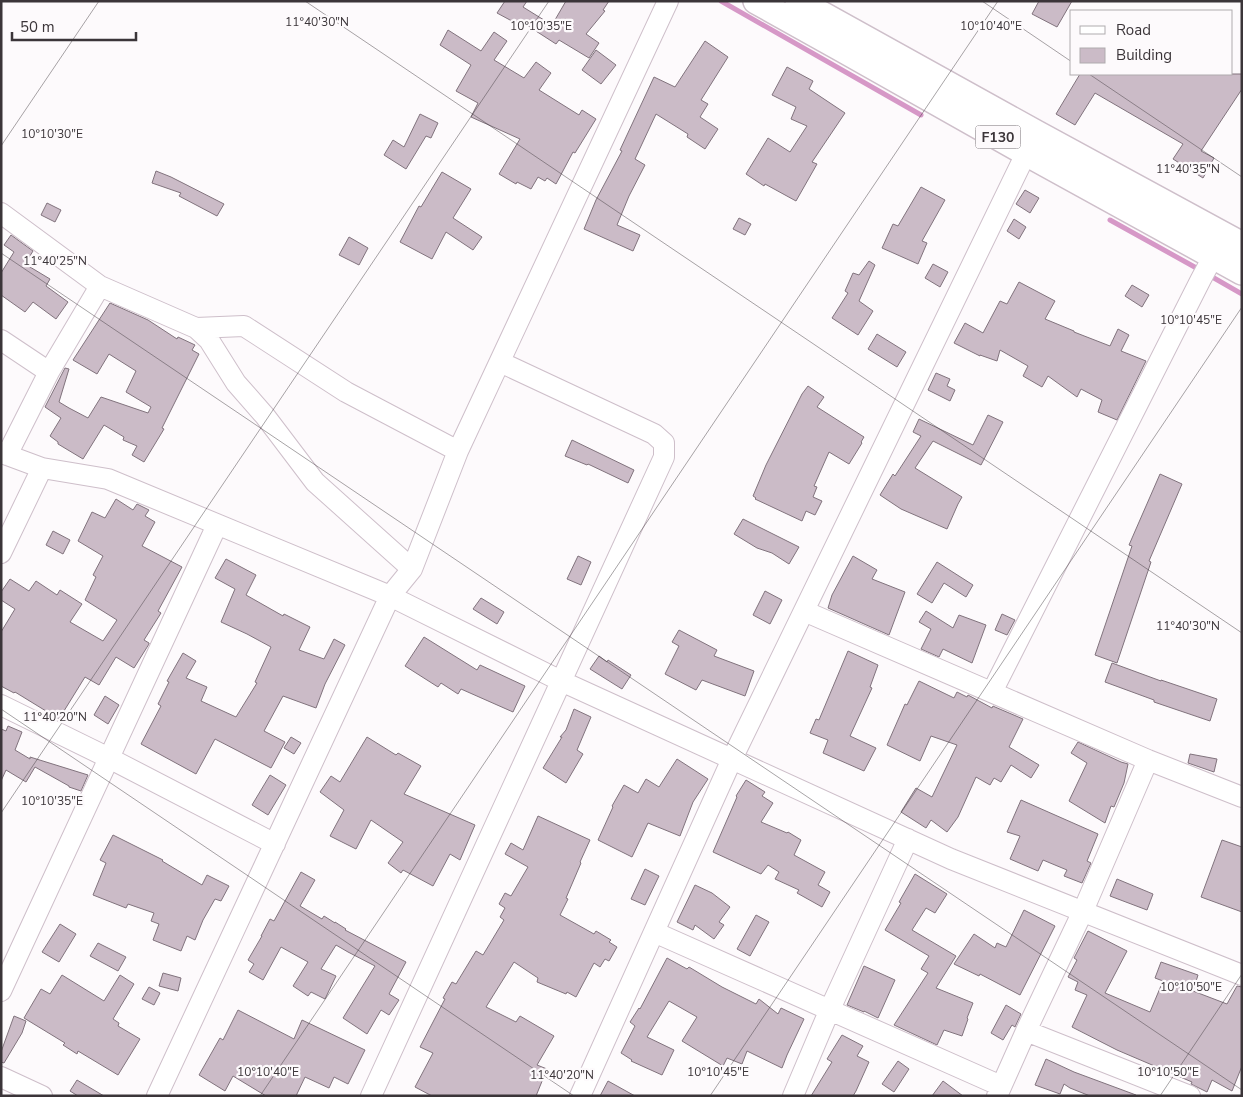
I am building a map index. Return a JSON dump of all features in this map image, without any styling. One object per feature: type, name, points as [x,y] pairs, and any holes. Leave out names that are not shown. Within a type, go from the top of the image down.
[{"type":"main road","name":"F130","points":[[756,1],[842,48],[1031,143]]},
{"type":"main road","name":"F130","points":[[798,1],[1242,272]]},
{"type":"street","points":[[157,1096],[390,596],[412,569],[458,451],[668,1]]},
{"type":"street","points":[[580,1096],[732,759],[1031,143]]},
{"type":"street","points":[[1,213],[100,286],[196,328],[209,340],[236,382],[265,416],[315,482],[412,569]]},
{"type":"street","points":[[992,692],[1217,256]]},
{"type":"street","points":[[100,286],[49,372],[4,454],[42,468],[108,479],[390,596],[561,682],[951,859],[1242,975]]},
{"type":"street","points":[[196,328],[244,326],[346,392],[458,451]]},
{"type":"street","points":[[1,340],[49,372]]},
{"type":"street","points":[[371,1096],[664,457],[664,443],[654,434],[500,362]]},
{"type":"street","points":[[1,553],[42,468]]},
{"type":"street","points":[[1,991],[217,525]]},
{"type":"street","points":[[804,611],[1148,760],[1242,797]]},
{"type":"street","points":[[1,705],[275,844]]},
{"type":"street","points":[[654,932],[830,1010],[999,1091],[1083,911],[1148,760]]},
{"type":"street","points":[[793,1096],[908,839]]},
{"type":"street","points":[[1026,1032],[1190,1096]]},
{"type":"street","points":[[1,1077],[42,1096]]},
{"type":"building","points":[[505,1],[527,1],[523,7],[552,25],[566,1],[609,1],[603,10],[605,11],[586,34],[599,43],[589,58],[559,40],[556,44],[525,24],[523,27],[497,13]]},
{"type":"building","points":[[1039,1],[1072,1],[1057,27],[1032,14]]},
{"type":"building","points":[[448,30],[481,51],[494,32],[507,41],[494,60],[524,78],[536,62],[551,73],[539,90],[579,115],[582,110],[596,119],[575,153],[573,152],[556,184],[547,178],[545,181],[538,177],[531,189],[517,182],[516,184],[499,174],[520,139],[471,117],[478,103],[456,91],[471,65],[440,45]]},
{"type":"building","points":[[705,41],[728,57],[701,100],[708,104],[700,117],[718,129],[705,149],[687,137],[688,134],[656,114],[635,159],[645,165],[617,225],[640,235],[633,251],[584,229],[596,200],[622,151],[620,150],[654,77],[675,87]]},
{"type":"building","points":[[596,50],[616,65],[601,84],[582,70]]},
{"type":"building","points":[[787,67],[813,81],[809,89],[845,113],[812,162],[817,164],[796,201],[765,184],[764,186],[746,174],[768,138],[790,152],[807,126],[791,119],[796,107],[772,95]]},
{"type":"building","points":[[1242,74],[1242,89],[1201,151],[1214,158],[1203,178],[1173,159],[1183,144],[1095,93],[1075,125],[1056,114],[1079,75]]},
{"type":"building","points":[[420,114],[438,123],[431,138],[426,136],[406,169],[384,155],[393,140],[404,147]]},
{"type":"building","points":[[156,171],[224,204],[217,216],[179,196],[181,193],[152,183]]},
{"type":"building","points":[[442,172],[471,189],[453,218],[482,237],[473,250],[446,232],[432,259],[400,242],[419,206],[421,207]]},
{"type":"building","points":[[921,187],[945,200],[922,241],[927,243],[918,264],[882,248],[893,224],[898,226]]},
{"type":"building","points":[[1025,190],[1039,198],[1030,213],[1016,204]]},
{"type":"building","points":[[47,203],[61,210],[55,222],[41,215]]},
{"type":"building","points":[[739,218],[751,224],[745,235],[733,229]]},
{"type":"building","points":[[1014,219],[1026,227],[1019,239],[1007,231]]},
{"type":"building","points":[[11,235],[33,251],[25,264],[50,279],[46,286],[68,302],[56,319],[33,302],[25,312],[1,295],[1,273],[14,252],[4,245]]},
{"type":"building","points":[[349,237],[368,248],[359,265],[339,255]]},
{"type":"building","points":[[869,261],[875,265],[859,301],[873,311],[858,335],[832,318],[848,293],[845,291],[853,273],[859,275]]},
{"type":"building","points":[[933,264],[948,272],[940,287],[925,278]]},
{"type":"building","points":[[1019,282],[1055,301],[1045,319],[1110,346],[1118,329],[1129,335],[1121,351],[1146,361],[1117,420],[1098,412],[1102,400],[1081,389],[1077,397],[1048,376],[1042,387],[1023,376],[1028,366],[1000,350],[997,361],[980,356],[954,343],[965,323],[983,333],[1000,301],[1007,304]]},
{"type":"building","points":[[1132,285],[1149,295],[1142,307],[1125,296]]},
{"type":"building","points":[[110,303],[148,320],[177,339],[178,337],[195,345],[192,350],[199,354],[162,428],[164,429],[144,462],[132,455],[137,446],[123,440],[124,437],[104,425],[83,459],[58,444],[50,436],[61,418],[45,407],[65,368],[69,369],[59,402],[88,418],[101,397],[148,413],[151,407],[126,392],[136,371],[109,354],[97,374],[73,360]]},
{"type":"building","points":[[877,334],[906,352],[897,367],[868,349]]},
{"type":"building","points":[[936,373],[950,379],[947,386],[955,390],[950,401],[928,390]]},
{"type":"building","points":[[808,386],[824,397],[817,407],[864,437],[849,464],[829,452],[814,486],[817,487],[813,497],[822,501],[815,515],[806,511],[802,521],[755,499],[753,496],[766,465],[802,394]]},
{"type":"building","points":[[988,415],[1003,422],[981,465],[933,441],[915,468],[962,497],[947,529],[901,509],[880,495],[921,436],[913,432],[919,419],[973,445]]},
{"type":"building","points":[[572,440],[634,470],[628,483],[588,464],[565,456]]},
{"type":"building","points":[[1160,474],[1182,484],[1149,561],[1151,562],[1117,663],[1095,655],[1132,546],[1129,545]]},
{"type":"building","points":[[116,499],[133,510],[137,504],[149,510],[145,516],[155,522],[142,546],[182,567],[158,611],[161,613],[144,640],[149,644],[134,668],[116,657],[99,685],[85,677],[59,719],[15,692],[1,686],[1,632],[15,609],[1,600],[1,592],[10,579],[29,591],[36,581],[57,595],[60,590],[82,604],[70,622],[103,641],[117,620],[85,600],[96,577],[93,575],[103,556],[78,541],[92,512],[105,518]]},
{"type":"building","points":[[743,519],[799,547],[789,564],[772,553],[757,548],[734,534]]},
{"type":"building","points":[[53,531],[70,540],[63,554],[46,545]]},
{"type":"building","points":[[578,556],[591,562],[581,585],[567,579]]},
{"type":"building","points":[[853,556],[877,570],[872,579],[905,592],[889,635],[828,608],[832,595]]},
{"type":"building","points":[[226,559],[256,575],[246,595],[283,616],[284,614],[310,627],[299,650],[324,659],[334,639],[345,645],[325,684],[316,708],[283,696],[264,731],[285,742],[271,768],[215,739],[196,774],[141,744],[161,706],[158,704],[169,682],[167,681],[183,653],[196,661],[186,678],[207,687],[201,701],[236,717],[257,683],[255,682],[271,647],[221,622],[235,589],[215,578]]},
{"type":"building","points":[[937,562],[973,585],[966,597],[944,583],[932,603],[917,594]]},
{"type":"building","points":[[765,591],[782,600],[770,624],[753,615]]},
{"type":"building","points":[[481,598],[504,612],[497,624],[473,609]]},
{"type":"building","points":[[926,611],[953,628],[959,615],[986,625],[972,663],[943,649],[939,657],[921,649],[931,629],[919,622]]},
{"type":"building","points":[[1002,614],[1015,620],[1007,635],[995,630]]},
{"type":"building","points":[[679,630],[717,650],[714,656],[754,671],[745,696],[702,680],[696,690],[665,674],[679,646],[672,642]]},
{"type":"building","points":[[424,637],[477,670],[480,665],[525,686],[513,712],[461,689],[458,694],[441,683],[438,687],[405,666]]},
{"type":"building","points":[[848,651],[878,665],[870,687],[872,688],[850,736],[876,748],[864,771],[823,753],[828,740],[810,733],[816,719],[819,720]]},
{"type":"building","points":[[599,656],[631,675],[622,689],[590,669]]},
{"type":"building","points":[[1112,663],[1217,699],[1210,721],[1154,702],[1154,700],[1105,682]]},
{"type":"building","points":[[919,681],[954,698],[957,692],[967,697],[968,695],[992,708],[993,706],[1023,719],[1009,747],[1039,765],[1031,778],[1011,765],[1001,782],[994,778],[990,785],[976,777],[958,817],[947,832],[931,820],[926,828],[901,812],[916,788],[932,797],[957,745],[931,736],[920,761],[887,745],[905,704],[907,705]]},
{"type":"building","points":[[105,696],[119,705],[108,724],[94,715]]},
{"type":"building","points":[[574,709],[591,717],[577,750],[583,754],[566,783],[543,768],[562,737],[560,737],[566,730]]},
{"type":"building","points":[[8,726],[22,732],[15,750],[30,759],[30,757],[88,775],[81,791],[69,787],[35,767],[26,782],[6,770],[1,781],[1,729],[6,731]]},
{"type":"building","points":[[291,737],[301,743],[294,754],[284,748]]},
{"type":"building","points":[[367,737],[396,755],[398,753],[421,766],[404,794],[475,825],[460,860],[450,854],[433,886],[403,870],[401,873],[388,863],[403,842],[371,820],[356,849],[330,836],[344,810],[320,792],[331,776],[340,782]]},
{"type":"building","points":[[1078,742],[1128,764],[1124,783],[1114,807],[1111,806],[1105,823],[1069,801],[1087,763],[1071,753]]},
{"type":"building","points":[[1190,754],[1217,759],[1214,772],[1188,763]]},
{"type":"building","points":[[677,759],[708,779],[693,802],[680,836],[648,823],[632,857],[598,840],[612,806],[624,785],[638,793],[646,779],[659,787]]},
{"type":"building","points":[[270,775],[286,785],[268,815],[252,805]]},
{"type":"building","points":[[746,780],[765,792],[762,796],[773,803],[761,822],[788,832],[801,840],[794,855],[825,872],[818,885],[830,892],[822,907],[797,893],[799,890],[775,879],[779,872],[768,865],[761,874],[713,852],[736,796]]},
{"type":"building","points":[[1021,800],[1098,834],[1087,861],[1091,863],[1082,883],[1064,876],[1067,870],[1043,860],[1038,871],[1010,859],[1020,836],[1007,832]]},
{"type":"building","points":[[538,816],[590,840],[560,915],[594,934],[596,931],[611,940],[609,942],[617,947],[609,961],[605,959],[600,967],[594,963],[576,997],[537,982],[538,978],[514,962],[486,1007],[516,1022],[520,1016],[554,1036],[537,1065],[547,1069],[536,1096],[432,1096],[415,1087],[433,1053],[420,1047],[452,982],[456,984],[476,951],[483,955],[504,920],[500,917],[505,908],[499,904],[505,893],[511,896],[528,867],[505,854],[511,843],[523,850]]},
{"type":"building","points":[[113,835],[163,860],[202,885],[207,875],[229,886],[221,901],[215,899],[203,920],[195,940],[187,936],[181,951],[153,940],[159,924],[151,921],[154,913],[128,904],[126,908],[93,895],[106,863],[100,860]]},
{"type":"building","points":[[1222,840],[1242,847],[1242,912],[1201,897]]},
{"type":"building","points":[[645,869],[659,876],[645,905],[631,899]]},
{"type":"building","points":[[301,872],[315,880],[300,906],[322,919],[324,916],[345,930],[406,962],[389,994],[399,1000],[389,1015],[381,1010],[367,1034],[343,1018],[375,966],[336,945],[321,969],[336,976],[325,999],[311,992],[308,996],[293,986],[308,962],[281,947],[263,980],[249,972],[254,964],[248,960],[270,919],[274,921]]},
{"type":"building","points":[[915,874],[947,894],[935,913],[926,908],[912,930],[956,956],[936,988],[973,1003],[962,1036],[944,1030],[937,1045],[894,1025],[928,973],[921,969],[929,956],[885,930]]},
{"type":"building","points":[[1117,879],[1153,894],[1147,910],[1110,896]]},
{"type":"building","points":[[695,885],[712,893],[730,907],[719,922],[724,925],[714,939],[695,925],[693,930],[677,922]]},
{"type":"building","points":[[1024,910],[1055,926],[1020,995],[980,974],[979,976],[954,964],[974,934],[995,948],[997,943],[1006,947]]},
{"type":"building","points":[[756,915],[769,922],[750,956],[737,949]]},
{"type":"building","points":[[60,924],[76,934],[59,962],[42,952]]},
{"type":"building","points":[[1088,931],[1127,951],[1105,993],[1150,1012],[1163,981],[1155,978],[1161,962],[1198,975],[1193,991],[1227,1004],[1237,986],[1242,987],[1242,1066],[1232,1091],[1212,1080],[1207,1092],[1191,1084],[1192,1082],[1117,1050],[1072,1027],[1087,995],[1075,990],[1078,982],[1068,977],[1077,960],[1074,958]]},
{"type":"building","points":[[98,943],[126,957],[118,971],[90,956]]},
{"type":"building","points":[[667,958],[687,969],[689,967],[722,987],[756,1004],[759,999],[778,1014],[781,1008],[804,1019],[782,1068],[747,1051],[742,1064],[727,1058],[723,1066],[682,1041],[697,1017],[669,1001],[647,1037],[674,1050],[662,1075],[631,1061],[621,1053],[635,1026],[630,1022],[640,1009]]},
{"type":"building","points":[[864,966],[895,980],[878,1018],[847,1005]]},
{"type":"building","points":[[163,973],[181,978],[178,991],[159,986]]},
{"type":"building","points":[[62,975],[104,1001],[120,975],[134,984],[113,1019],[119,1023],[118,1026],[140,1039],[118,1075],[78,1051],[77,1054],[63,1045],[65,1043],[24,1018],[41,989],[50,994]]},
{"type":"building","points":[[149,987],[160,993],[154,1005],[142,999]]},
{"type":"building","points":[[1006,1005],[1021,1014],[1015,1027],[1012,1025],[1003,1040],[991,1033]]},
{"type":"building","points":[[238,1010],[294,1039],[302,1020],[365,1050],[348,1084],[334,1077],[329,1088],[305,1077],[296,1096],[266,1096],[233,1076],[225,1091],[199,1075],[220,1038],[223,1040]]},
{"type":"building","points":[[14,1016],[26,1021],[22,1033],[4,1063],[1,1062],[1,1052]]},
{"type":"building","points":[[842,1035],[863,1046],[857,1056],[869,1062],[856,1091],[853,1096],[811,1096],[832,1062],[827,1059]]},
{"type":"building","points":[[1046,1059],[1136,1096],[1090,1096],[1064,1084],[1060,1094],[1035,1085]]},
{"type":"building","points":[[898,1061],[909,1069],[894,1092],[882,1084]]},
{"type":"building","points":[[77,1080],[104,1096],[78,1096],[70,1091]]},
{"type":"building","points":[[608,1081],[635,1096],[600,1096]]},
{"type":"building","points":[[943,1081],[963,1096],[932,1096]]},
{"type":"waterway","points":[[721,1],[921,115]]},
{"type":"waterway","points":[[1110,220],[1200,270]]},
{"type":"waterway","points":[[1207,274],[1242,294]]}]
